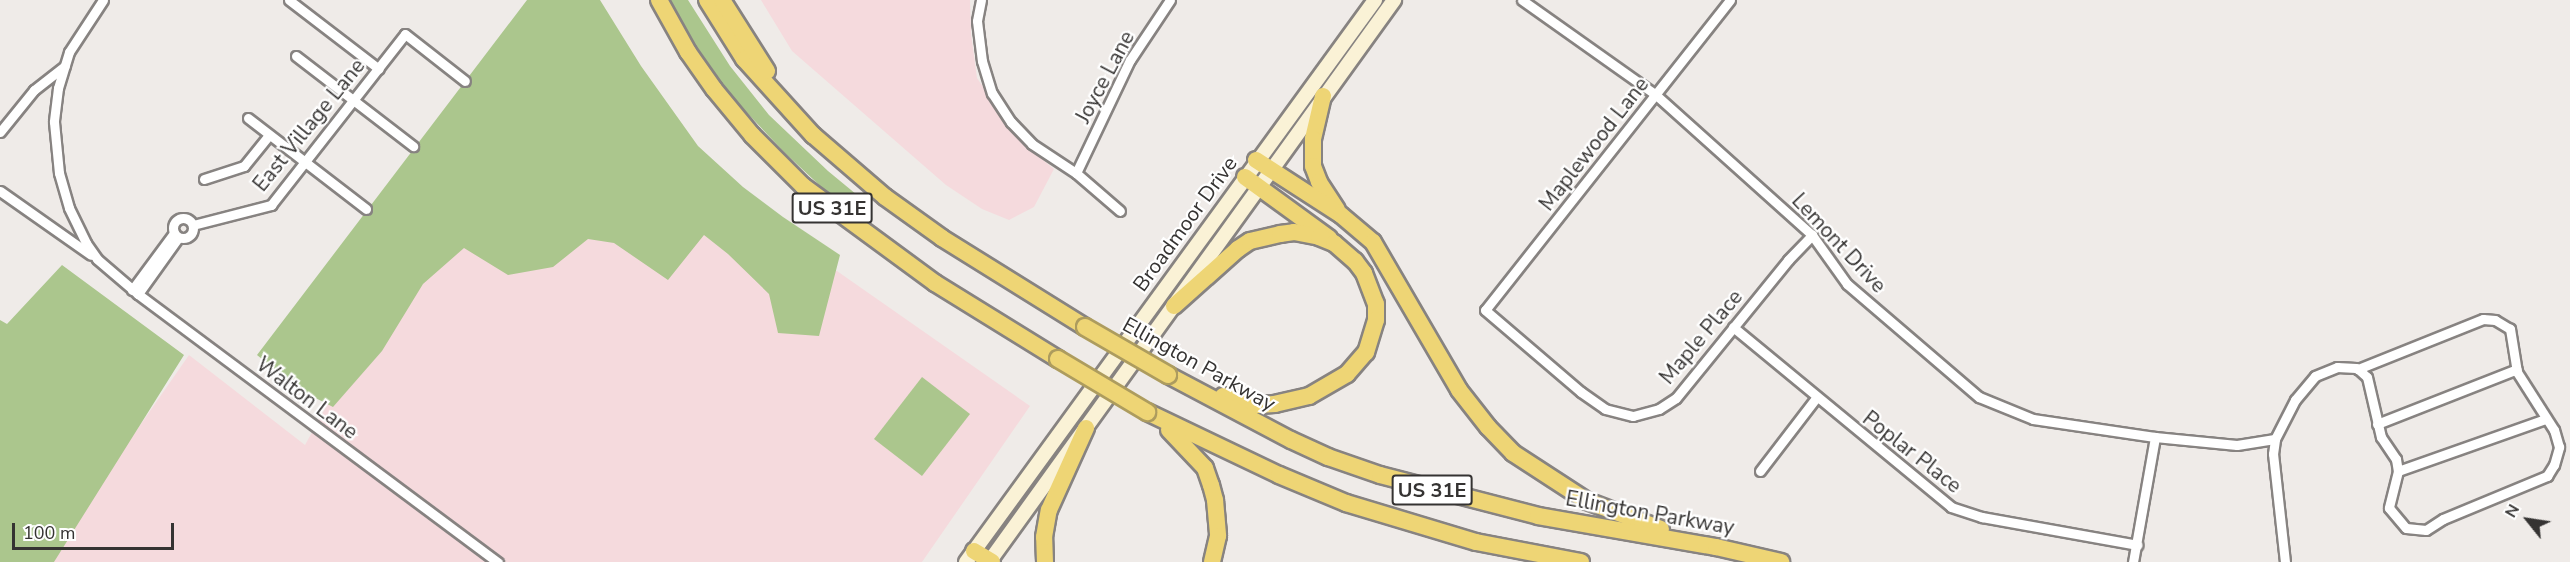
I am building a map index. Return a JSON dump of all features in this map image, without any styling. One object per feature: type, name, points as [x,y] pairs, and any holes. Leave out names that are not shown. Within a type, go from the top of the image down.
[{"type":"highway","name":"US 31E","points":[[659,0],[688,52],[714,89],[752,135],[803,186],[902,260],[1058,359],[1147,412],[1279,475],[1346,503],[1476,542],[1581,562]]},
{"type":"highway","name":"Ellington Parkway","points":[[707,0],[744,59],[813,135],[885,197],[942,238],[1084,327],[1168,375],[1291,440],[1328,457],[1380,475],[1538,516],[1716,547],[1781,562]]},
{"type":"highway","points":[[722,0],[756,56],[813,135]]},
{"type":"highway","points":[[1323,96],[1313,139],[1313,166],[1318,182],[1341,215]]},
{"type":"highway","points":[[1256,160],[1341,215],[1373,242],[1459,390],[1488,427],[1514,453],[1587,501],[1624,517],[1716,547]]},
{"type":"highway","points":[[1168,375],[1239,401],[1257,405],[1294,401],[1335,383],[1347,374],[1366,352],[1376,320],[1371,288],[1359,267],[1343,250],[1245,177]]},
{"type":"highway","points":[[1174,306],[1238,249],[1263,237],[1294,232],[1319,237],[1343,250]]},
{"type":"highway","points":[[1147,412],[1181,440],[1205,468],[1215,500],[1217,517],[1218,536],[1212,562]]},
{"type":"highway","points":[[1045,562],[1044,537],[1049,510],[1086,428]]},
{"type":"highway","points":[[970,556],[991,562]]},
{"type":"main road","name":"Broadmoor Drive","points":[[970,556],[1256,160],[1375,0]]},
{"type":"main road","name":"Broadmoor Drive","points":[[991,562],[1394,0]]},
{"type":"street","name":"Walton Lane","points":[[98,259],[86,243],[69,208],[59,173],[54,122],[58,88],[65,65],[83,28],[103,0]]},
{"type":"street","points":[[289,0],[378,69]]},
{"type":"street","points":[[981,0],[977,21],[982,61],[992,93],[1011,122],[1032,144],[1076,173],[1120,211]]},
{"type":"street","name":"Joyce Lane","points":[[1076,173],[1130,60],[1170,0]]},
{"type":"street","name":"Lemont Drive","points":[[1522,0],[1656,95],[1812,235],[1847,284],[1979,397],[2033,419],[2155,438],[2237,445],[2275,439]]},
{"type":"street","name":"Maplewood Lane","points":[[1485,310],[1730,0]]},
{"type":"street","name":"East Village Lane","points":[[193,225],[271,205],[405,34],[465,81]]},
{"type":"street","points":[[296,56],[413,147]]},
{"type":"street","name":"Walton Lane","points":[[0,132],[34,90],[65,65]]},
{"type":"street","points":[[248,118],[366,209]]},
{"type":"street","points":[[204,179],[244,166],[269,135]]},
{"type":"street","name":"Walton Lane","points":[[0,191],[98,259],[135,292],[498,562]]},
{"type":"street","name":"East Village Lane","points":[[186,219],[193,225],[191,235],[185,238],[177,235],[174,227],[179,220],[186,219]]},
{"type":"street","name":"East Village Lane","points":[[135,292],[177,235]]},
{"type":"street","name":"Maple Place","points":[[1485,310],[1581,392],[1605,409],[1633,416],[1659,408],[1676,398],[1732,327],[1812,235]]},
{"type":"street","points":[[2285,562],[2273,454],[2275,439],[2295,400],[2315,376],[2337,368],[2358,369],[2483,319],[2495,320],[2510,329],[2517,369],[2554,430],[2559,447],[2554,465],[2547,476],[2444,519],[2426,530],[2406,528],[2389,508],[2398,471],[2396,459],[2381,437],[2367,377],[2358,369]]},
{"type":"street","name":"Poplar Place","points":[[1732,327],[1952,507],[1982,517],[2137,545]]},
{"type":"street","points":[[2377,424],[2517,369]]},
{"type":"street","points":[[1760,471],[1816,398]]},
{"type":"street","points":[[2398,471],[2546,419]]},
{"type":"street","points":[[2133,562],[2155,438]]},
{"type":"shaded area","points":[[761,0],[970,0],[971,34],[977,78],[1021,142],[1054,169],[1034,207],[1009,220],[982,209],[946,185],[792,51]]},
{"type":"shaded area","points":[[754,213],[1030,406],[922,562],[45,562],[189,355],[305,445],[326,407],[420,274],[477,219]]},
{"type":"green space","points":[[527,0],[600,0],[641,66],[698,146],[743,187],[840,255],[819,336],[778,333],[769,294],[728,254],[704,235],[668,280],[614,243],[588,239],[553,267],[508,275],[464,248],[423,284],[382,351],[333,407],[300,390],[257,355]]},
{"type":"green space","points":[[669,0],[688,0],[730,66],[769,115],[828,171],[868,204],[870,212],[864,214],[831,196],[785,153],[733,98],[696,47]]},
{"type":"green space","points":[[62,265],[184,355],[54,562],[0,562],[0,320],[7,324]]},
{"type":"green space","points":[[922,377],[970,414],[922,476],[874,439]]}]
